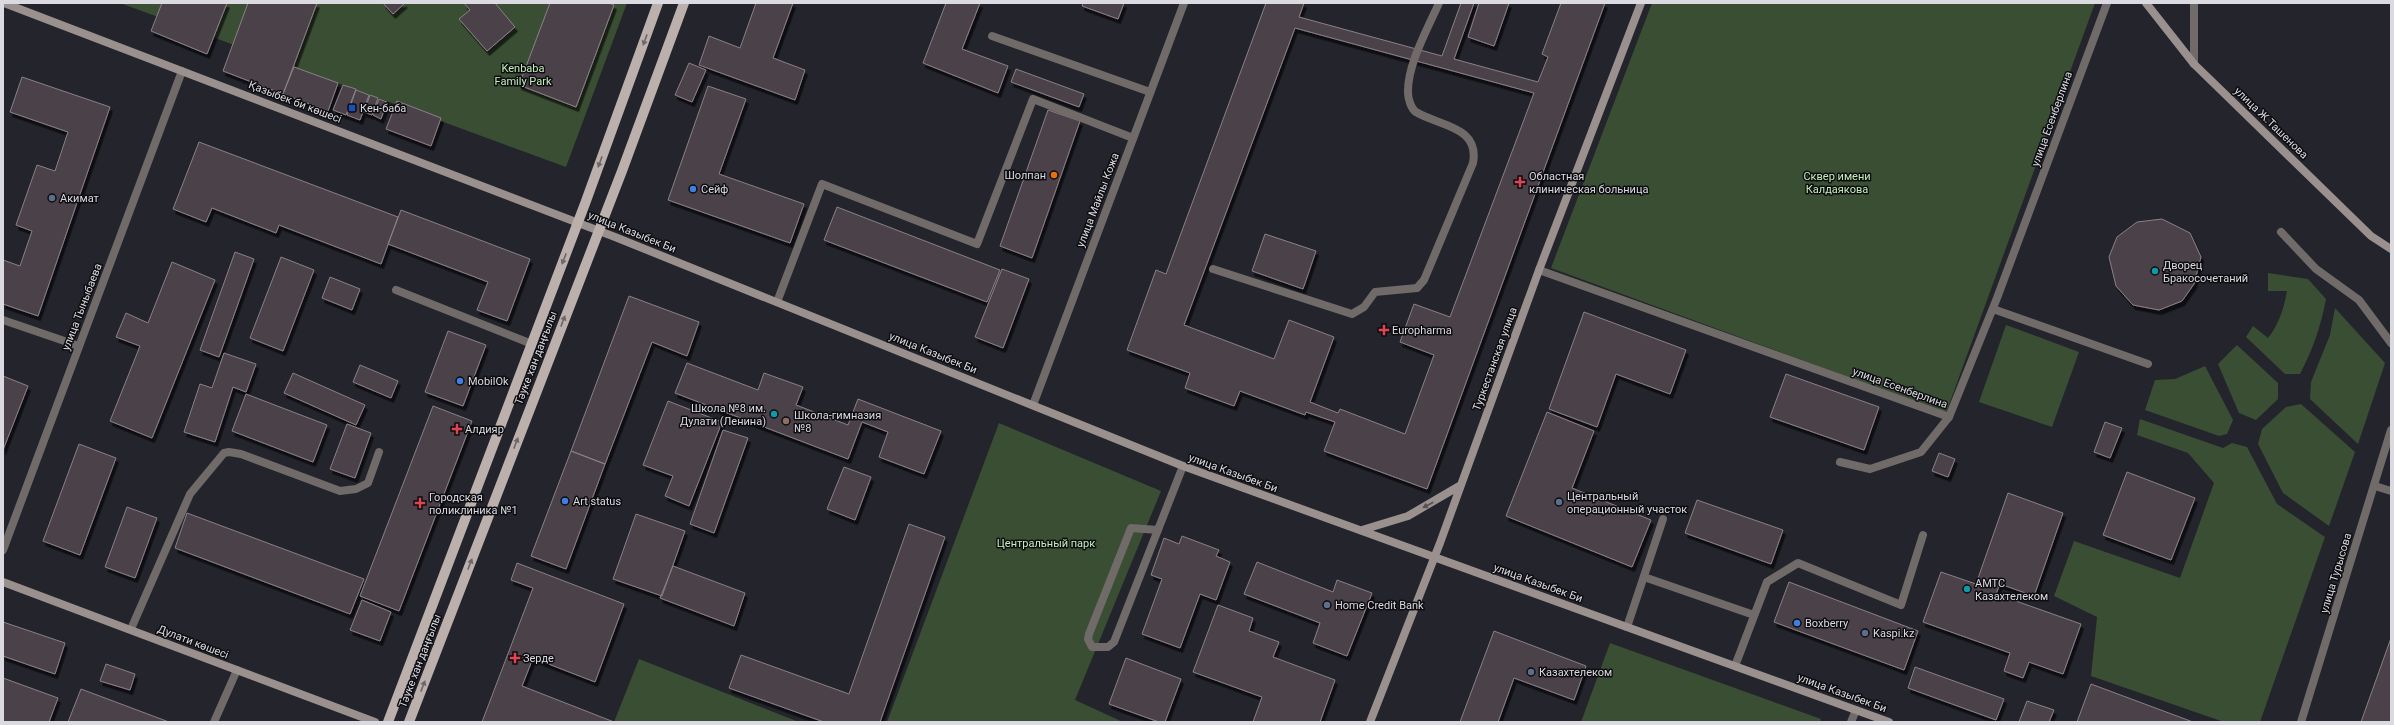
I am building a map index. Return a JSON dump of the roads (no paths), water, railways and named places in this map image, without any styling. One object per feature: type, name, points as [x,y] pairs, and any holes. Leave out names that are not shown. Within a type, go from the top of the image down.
[{"type":"main road","name":"Қазыбек би көшесі","points":[[4,3],[578,223]]},
{"type":"main road","name":"Тәуке хан даңғылы","points":[[388,722],[578,223],[658,3]]},
{"type":"main road","name":"Тәуке хан даңғылы","points":[[409,722],[622,171],[684,3]]},
{"type":"main road","name":"Туркестанская улица","points":[[1370,722],[1436,557],[1539,270],[1641,3]]},
{"type":"main road","name":"улица Ж.Ташенова","points":[[2146,3],[2194,64],[2371,236],[2391,249]]},
{"type":"main road","name":"улица Казыбек Би","points":[[578,223],[1183,466],[1889,722]]},
{"type":"main road","points":[[1362,530],[1408,516],[1461,485]]},
{"type":"main road","name":"Дулати көшесі","points":[[3,582],[375,722]]},
{"type":"street","name":"улица Майлы Кожа","points":[[1033,405],[1184,3]]},
{"type":"street","points":[[1213,269],[1352,314],[1364,308],[1375,292],[1417,288],[1424,280],[1473,163],[1475,151],[1472,143],[1464,135],[1444,122],[1414,112],[1411,106],[1408,93],[1411,74],[1421,40],[1439,3]]},
{"type":"street","name":"улица Есенберлина","points":[[1539,270],[1949,417],[1993,309],[2107,3]]},
{"type":"street","points":[[2194,3],[2194,64]]},
{"type":"street","points":[[992,36],[1150,92]]},
{"type":"street","name":"улица Тыныбаева","points":[[3,550],[182,71]]},
{"type":"street","points":[[777,302],[822,184],[977,244],[1033,99],[1133,138]]},
{"type":"street","points":[[2281,232],[2316,269],[2359,300],[2391,343]]},
{"type":"street","points":[[396,290],[532,344]]},
{"type":"street","points":[[1993,309],[2148,364]]},
{"type":"street","points":[[3,320],[79,346]]},
{"type":"street","points":[[1840,462],[1870,469],[1921,452],[1949,417]]},
{"type":"street","name":"улица Турысова","points":[[2302,722],[2391,430]]},
{"type":"street","points":[[131,629],[187,500],[224,453],[229,452],[241,454],[340,491],[356,489],[368,483],[379,452]]},
{"type":"street","points":[[1158,530],[1131,528],[1089,634],[1088,639],[1092,647],[1108,647],[1114,642],[1158,530],[1183,466]]},
{"type":"street","points":[[2375,486],[2391,491]]},
{"type":"street","points":[[1627,627],[1663,519]]},
{"type":"street","points":[[1735,666],[1767,582],[1798,563],[1901,605],[1923,535]]},
{"type":"street","points":[[1644,577],[1754,615]]},
{"type":"street","points":[[214,722],[237,670]]},
{"type":"street","points":[[1851,722],[1856,710]]},
{"type":"place","name":"Кен-баба","points":[[352,108]]},
{"type":"place","name":"Шолпан","points":[[1054,175]]},
{"type":"place","name":"Областная клиническая больница","points":[[1520,182]]},
{"type":"place","name":"Сейф","points":[[693,189]]},
{"type":"place","name":"Акимат","points":[[52,198]]},
{"type":"place","name":"Дворец Бракосочетаний","points":[[2155,271]]},
{"type":"place","name":"Europharma","points":[[1384,330]]},
{"type":"place","name":"MobilOk","points":[[460,381]]},
{"type":"place","name":"Школа №8 им. Дулати (Ленина)","points":[[774,414]]},
{"type":"place","name":"Школа-гимназия №8","points":[[786,421]]},
{"type":"place","name":"Алдияр","points":[[457,429]]},
{"type":"place","name":"Art status","points":[[565,501]]},
{"type":"place","name":"Центральный операционный участок","points":[[1559,502]]},
{"type":"place","name":"Городская поликлиника №1","points":[[420,503]]},
{"type":"place","name":"АМТС Казахтелеком","points":[[1967,589]]},
{"type":"place","name":"Home Credit Bank","points":[[1327,605]]},
{"type":"place","name":"Boxberry","points":[[1797,623]]},
{"type":"place","name":"Kaspi.kz","points":[[1865,633]]},
{"type":"place","name":"Зерде","points":[[515,658]]},
{"type":"place","name":"Казахтелеком","points":[[1531,672]]},
{"type":"park label","name":"Kenbaba Family Park","points":[[523,74]]},
{"type":"park label","name":"Сквер имени Калдаякова","points":[[1837,182]]},
{"type":"park label","name":"Центральный парк","points":[[1046,543]]}]
